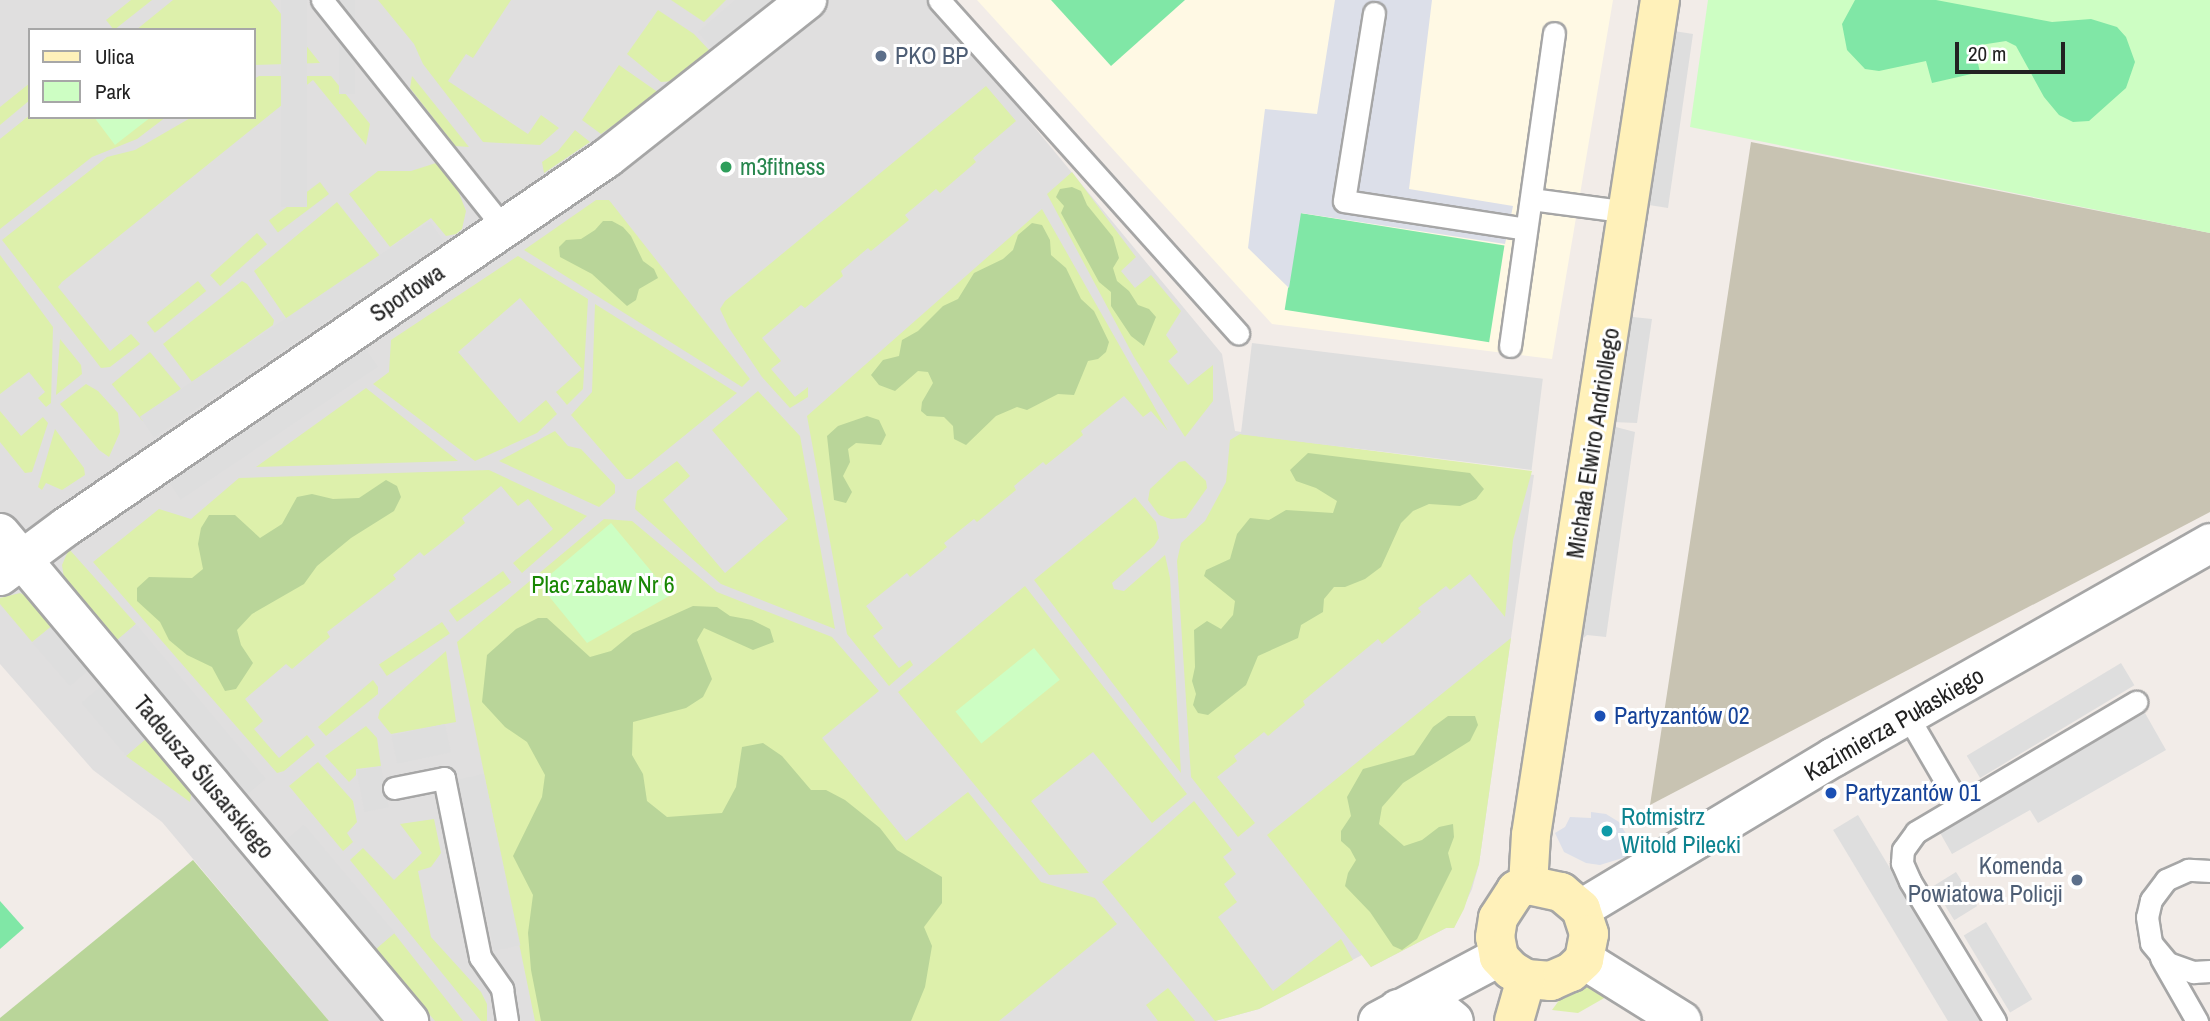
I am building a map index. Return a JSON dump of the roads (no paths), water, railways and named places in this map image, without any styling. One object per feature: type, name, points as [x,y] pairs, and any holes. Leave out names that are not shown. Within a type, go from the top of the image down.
[{"type":"street","name":"Sportowa","points":[[7,556],[607,158],[807,0]]},
{"type":"street","name":"Michała Elwiro Andriollego","points":[[1528,886],[1533,822],[1660,0]]},
{"type":"street","name":"Kazimierza Pułaskiego","points":[[1581,909],[1907,715],[2210,544]]},
{"type":"street","name":"Tadeusza Ślusarskiego","points":[[7,556],[409,1021]]},
{"type":"street","points":[[1388,1015],[1512,968],[1551,981],[1571,972],[1584,960],[1589,934],[1581,909],[1561,892],[1528,886],[1516,890],[1498,918],[1495,937],[1512,968],[1514,1021]]},
{"type":"street","points":[[1584,960],[1682,1021]]},
{"type":"street","points":[[1388,1015],[1439,1009],[1454,1021]]},
{"type":"lane","points":[[321,0],[503,227]]},
{"type":"lane","points":[[939,0],[1238,332]]},
{"type":"lane","points":[[1374,13],[1344,201],[1526,229]]},
{"type":"lane","points":[[1510,346],[1555,33]]},
{"type":"lane","points":[[1531,199],[1628,212]]},
{"type":"lane","points":[[1994,1021],[1902,863],[1903,850],[1916,832],[2136,702]]},
{"type":"lane","points":[[1907,715],[1960,806]]},
{"type":"lane","points":[[394,788],[444,778],[480,957],[502,989],[507,1021]]},
{"type":"lane","points":[[2197,1021],[2156,950],[2147,926],[2148,908],[2155,892],[2166,880],[2180,872],[2196,869],[2210,871]]},
{"type":"lane","points":[[2156,950],[2176,967],[2193,972],[2210,971]]},
{"type":"place","name":"PKO BP","points":[[881,56]]},
{"type":"place","name":"m3fitness","points":[[726,167]]},
{"type":"place","name":"Partyzantów 02","points":[[1600,716]]},
{"type":"place","name":"Partyzantów 01","points":[[1831,793]]},
{"type":"place","name":"Rotmistrz Witold Pilecki","points":[[1607,831]]},
{"type":"place","name":"Komenda Powiatowa Policji","points":[[2077,880]]},
{"type":"park label","name":"Plac zabaw Nr 6","points":[[603,585]]}]
